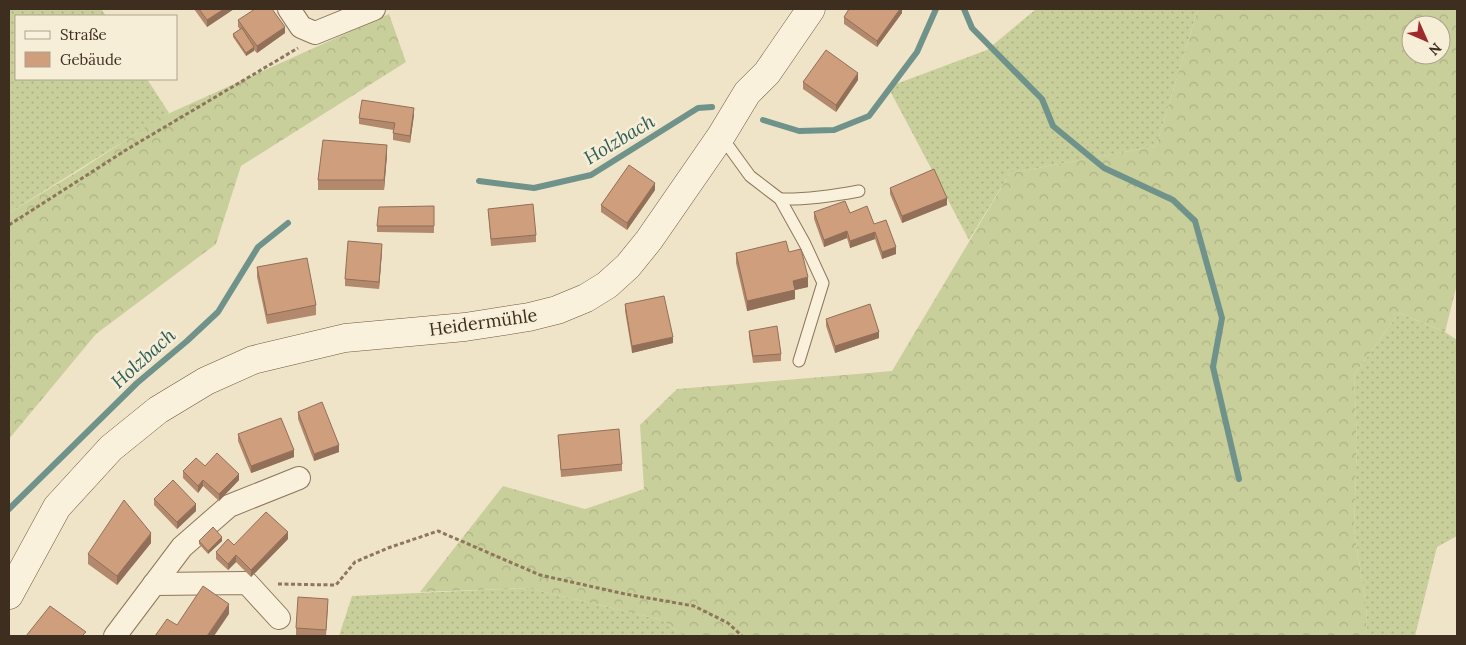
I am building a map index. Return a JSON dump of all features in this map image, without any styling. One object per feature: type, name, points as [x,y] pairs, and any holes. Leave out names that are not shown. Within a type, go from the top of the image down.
[{"type":"street","points":[[290,9],[301,27],[315,33],[374,9]]},
{"type":"street","name":"Heidermühle","points":[[9,594],[57,508],[111,448],[158,410],[206,381],[253,360],[345,338],[465,327],[557,310],[586,298],[607,285],[628,266],[649,240],[747,93],[767,73],[811,9]]},
{"type":"street","points":[[115,636],[182,548],[229,506],[299,478]]},
{"type":"street","points":[[154,584],[247,583],[279,618]]},
{"type":"lane","points":[[720,136],[750,176],[780,199],[806,244],[823,283],[798,361]]},
{"type":"lane","points":[[780,199],[804,200],[825,198],[859,191]]},
{"type":"path","points":[[9,225],[126,150],[294,52],[315,33]]},
{"type":"path","points":[[307,585],[336,585],[355,562],[388,548],[438,531],[540,575],[625,594],[694,606],[728,623],[742,636]]},
{"type":"green space","points":[[9,9],[101,9],[105,15],[15,15],[15,80],[148,80],[169,113],[9,213]]},
{"type":"green space","points":[[1036,9],[1198,9],[1156,146],[1010,173],[969,240],[888,87],[987,50]]},
{"type":"green space","points":[[1198,9],[1457,9],[1457,284],[1445,332],[1399,313],[1354,375],[1357,441],[1354,529],[1366,605],[1367,636],[684,636],[662,620],[528,588],[420,592],[503,486],[585,509],[644,489],[640,425],[677,389],[892,371],[1010,173],[1156,146]]},
{"type":"green space","points":[[389,14],[406,62],[241,166],[216,244],[96,334],[9,439],[9,213],[77,172],[161,117]]},
{"type":"green space","points":[[1399,313],[1445,332],[1457,340],[1457,536],[1437,547],[1415,636],[1367,636],[1366,605],[1354,529],[1357,441],[1354,375]]},
{"type":"green space","points":[[528,588],[662,620],[684,636],[339,636],[352,596]]},
{"type":"building","points":[[199,9],[224,9],[207,20]]},
{"type":"building","points":[[255,9],[272,9],[285,27],[257,46],[238,20]]},
{"type":"building","points":[[849,9],[900,9],[877,41],[844,17]]},
{"type":"building","points":[[242,28],[254,47],[246,53],[233,34]]},
{"type":"building","points":[[826,50],[858,73],[836,105],[803,82]]},
{"type":"building","points":[[362,100],[414,108],[410,136],[393,133],[395,123],[359,118]]},
{"type":"building","points":[[323,140],[387,145],[384,180],[318,180]]},
{"type":"building","points":[[629,165],[655,183],[627,223],[601,205]]},
{"type":"building","points":[[934,169],[947,198],[902,216],[890,188]]},
{"type":"building","points":[[845,201],[850,213],[867,206],[874,224],[886,220],[896,247],[882,252],[875,232],[850,241],[847,231],[824,240],[814,212]]},
{"type":"building","points":[[533,204],[536,235],[491,239],[488,209]]},
{"type":"building","points":[[434,206],[434,226],[377,226],[379,207]]},
{"type":"building","points":[[348,241],[382,244],[379,282],[345,279]]},
{"type":"building","points":[[786,241],[789,252],[801,249],[808,277],[793,281],[795,290],[747,301],[736,253]]},
{"type":"building","points":[[307,258],[316,305],[267,315],[257,267]]},
{"type":"building","points":[[664,296],[673,337],[632,346],[625,304]]},
{"type":"building","points":[[870,304],[879,332],[835,346],[826,319]]},
{"type":"building","points":[[777,326],[781,354],[753,356],[749,331]]},
{"type":"building","points":[[322,402],[339,445],[314,454],[298,412]]},
{"type":"building","points":[[281,418],[294,450],[251,466],[238,434]]},
{"type":"building","points":[[619,429],[622,464],[561,470],[558,435]]},
{"type":"building","points":[[217,453],[239,474],[219,494],[203,480],[198,486],[183,471],[196,458],[205,466]]},
{"type":"building","points":[[173,480],[196,504],[177,522],[154,499]]},
{"type":"building","points":[[124,500],[151,533],[117,576],[88,554]]},
{"type":"building","points":[[266,512],[288,532],[251,570],[236,555],[228,564],[216,552],[228,539],[234,545]]},
{"type":"building","points":[[213,527],[222,537],[208,551],[199,541]]},
{"type":"building","points":[[203,586],[229,604],[207,636],[155,636],[167,619],[177,625]]},
{"type":"building","points":[[298,597],[328,599],[326,630],[296,628]]},
{"type":"building","points":[[50,606],[86,632],[82,636],[26,636]]},
{"type":"waterway","name":"Holzbach","points":[[763,120],[799,131],[834,130],[869,116],[917,52],[936,9]]},
{"type":"waterway","points":[[964,9],[972,28],[1042,99],[1053,126],[1104,168],[1173,200],[1195,221],[1222,318],[1213,367],[1239,479]]},
{"type":"waterway","name":"Holzbach","points":[[479,181],[534,188],[591,175],[698,108],[712,107]]},
{"type":"waterway","name":"Holzbach","points":[[9,509],[137,383],[218,312],[258,247],[288,223]]}]
